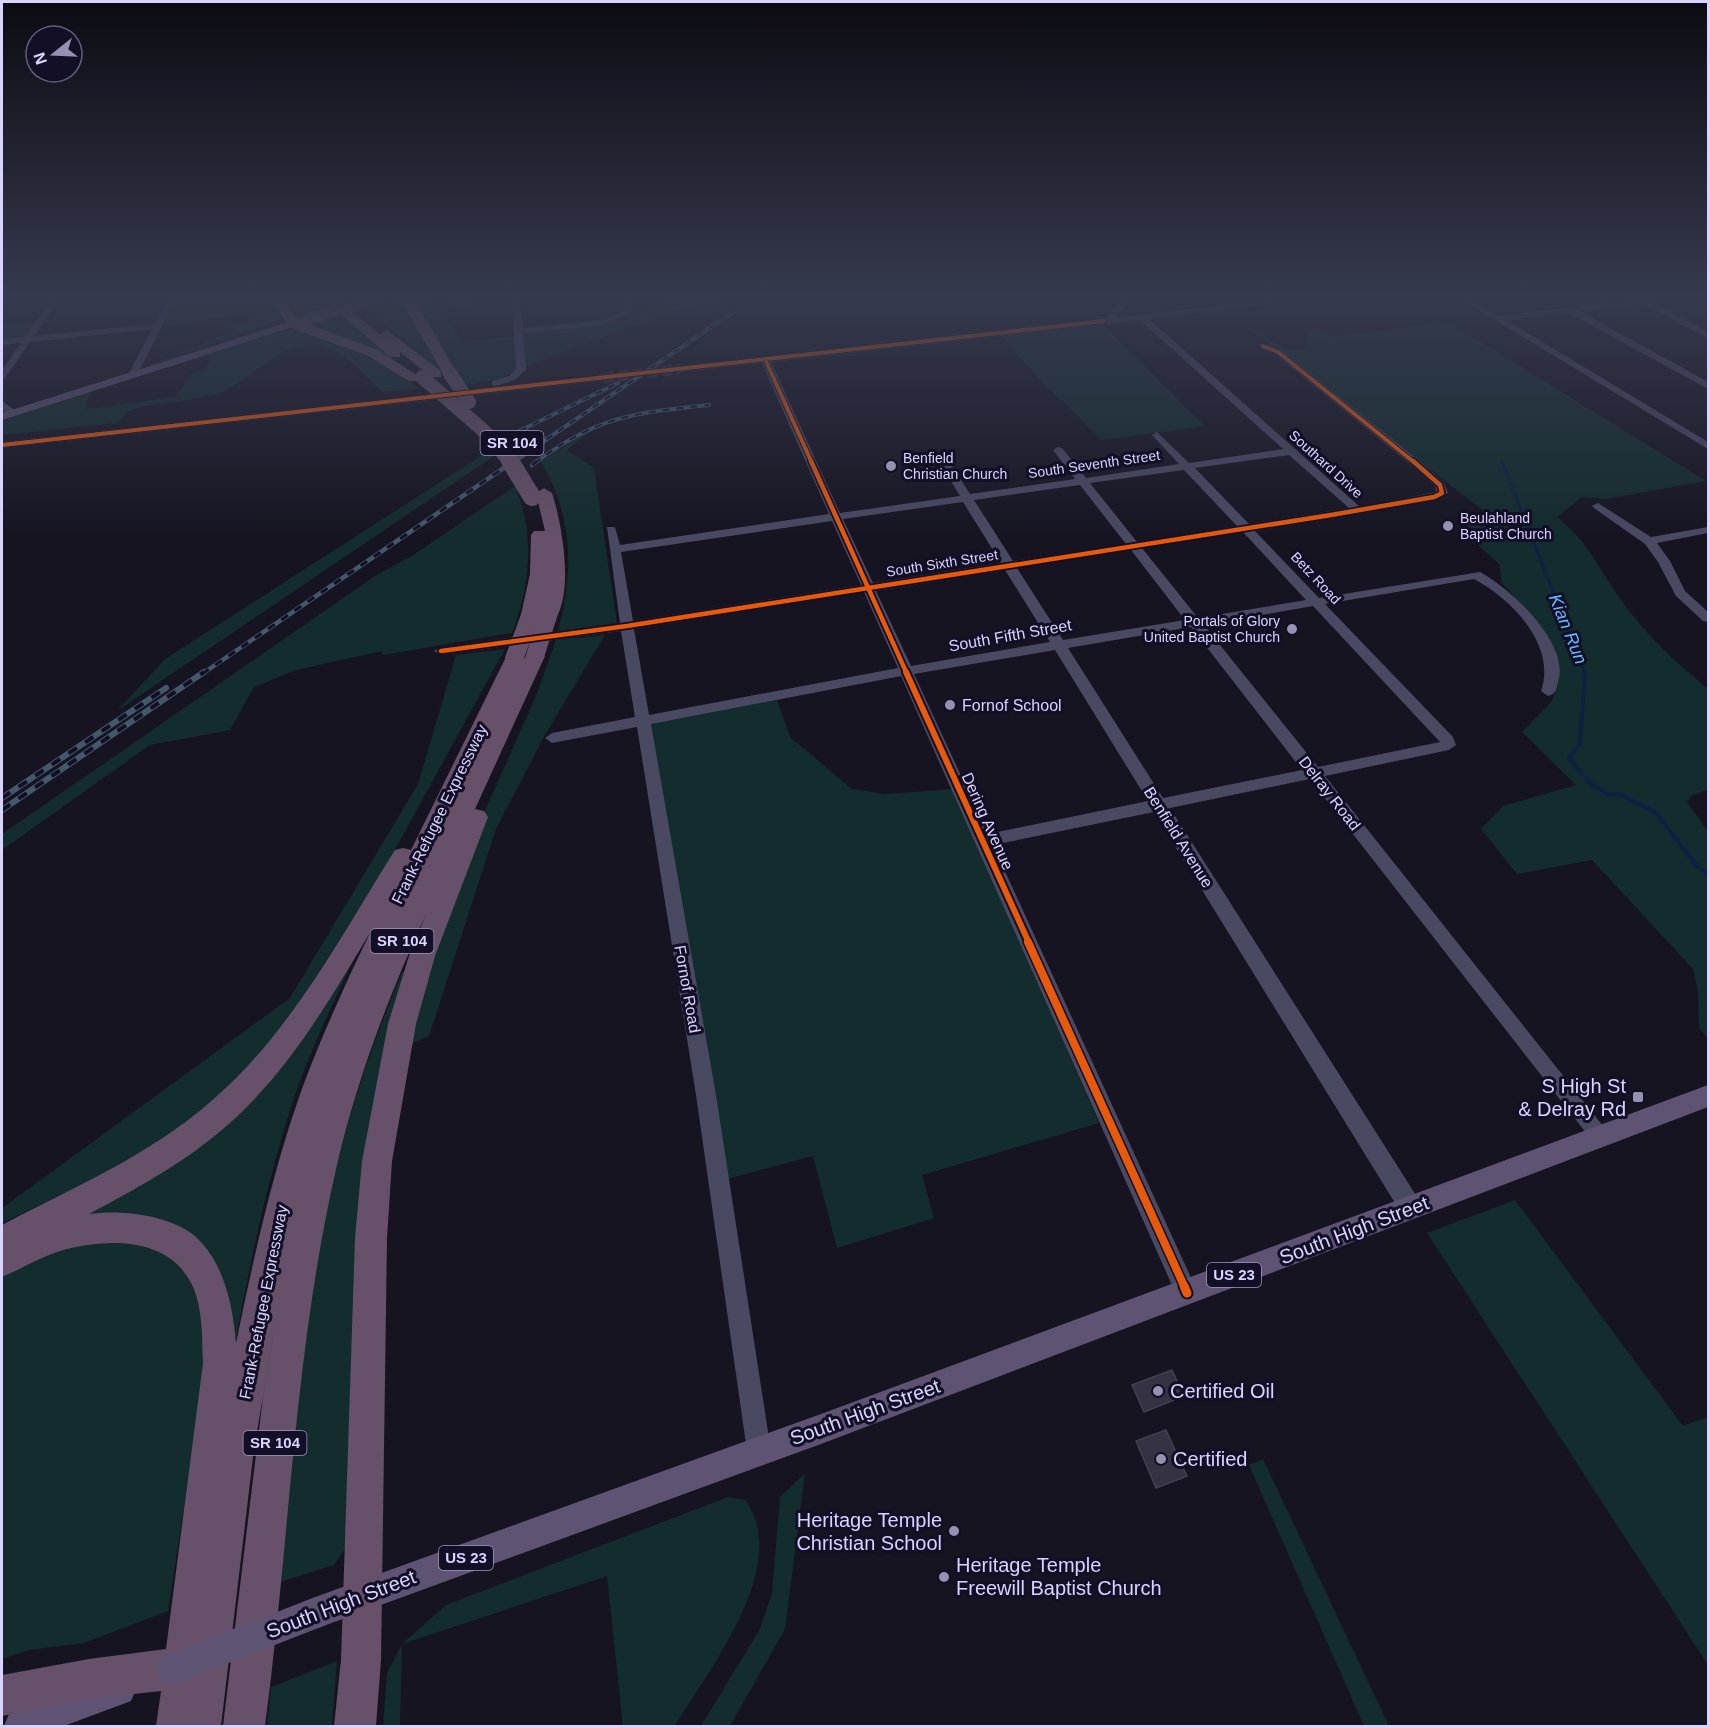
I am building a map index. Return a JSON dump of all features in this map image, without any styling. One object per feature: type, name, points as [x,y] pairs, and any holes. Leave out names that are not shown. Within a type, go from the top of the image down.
[{"type":"highway","name":"Frank-Refugee Expressway","points":[[433,378],[508,456],[538,495]]},
{"type":"highway","name":"Frank-Refugee Expressway","points":[[244,1726],[290,1329],[305,1237],[333,1124],[356,1054],[396,954],[503,728],[534,656],[539,618],[540,532],[538,495],[527,462],[472,397],[435,378]]},
{"type":"highway","name":"Frank-Refugee Expressway","points":[[200,1726],[254,1337],[270,1247],[291,1164],[332,1043],[436,819],[514,659],[539,618]]},
{"type":"highway","points":[[355,1726],[361,1660],[371,1238],[377,1161],[388,1089],[402,1024],[422,956],[471,832],[503,728]]},
{"type":"highway","points":[[2,1242],[152,1161],[220,1113],[252,1082],[273,1058],[343,954],[404,855],[436,819]]},
{"type":"highway","points":[[2,1261],[40,1242],[65,1234],[107,1227],[125,1227],[148,1231],[186,1249],[209,1284],[218,1325],[220,1363],[177,1726]]},
{"type":"highway","points":[[2,1696],[87,1691],[172,1669]]},
{"type":"main road","points":[[7,415],[125,378]]},
{"type":"main road","name":"South High Street","points":[[172,1669],[362,1595],[1187,1293],[1708,1096]]},
{"type":"main road","points":[[21,1726],[87,1691]]},
{"type":"street","points":[[472,397],[479,385],[510,378]]},
{"type":"street","points":[[2,445],[472,397],[604,378]]},
{"type":"street","name":"Dering Avenue","points":[[773,378],[1187,1293]]},
{"type":"street","name":"Southard Drive","points":[[1210,378],[1357,510]]},
{"type":"street","name":"South Sixth Street","points":[[441,651],[627,626],[1248,528],[1437,496],[1443,491],[1418,465],[1310,378]]},
{"type":"street","points":[[1594,378],[1708,446]]},
{"type":"street","points":[[1693,378],[1708,386]]},
{"type":"street","points":[[2,404],[7,415]]},
{"type":"street","name":"Betz Road","points":[[1158,435],[1318,602],[1448,741],[1449,745],[1315,774]]},
{"type":"street","name":"Delray Road","points":[[1058,450],[1601,1136]]},
{"type":"street","name":"South Seventh Street","points":[[615,549],[835,515],[1292,451]]},
{"type":"street","name":"Benfield Avenue","points":[[946,465],[1411,1208]]},
{"type":"street","points":[[1598,506],[1649,541],[1664,561],[1680,593],[1708,618]]},
{"type":"street","name":"Fornof Road","points":[[611,529],[706,1095],[759,1450]]},
{"type":"street","points":[[1649,541],[1708,530]]},
{"type":"street","name":"South Fifth Street","points":[[552,738],[906,671],[1476,575],[1505,593],[1532,623],[1552,667],[1552,682],[1548,691]]},
{"type":"street","points":[[983,841],[1315,774]]},
{"type":"green space","points":[[189,378],[246,378],[218,393],[140,407],[128,412],[117,423],[2,435],[2,420],[91,391],[85,409],[175,397]]},
{"type":"green space","points":[[368,378],[404,378],[419,389],[382,392]]},
{"type":"green space","points":[[461,378],[502,378],[499,379],[467,385]]},
{"type":"green space","points":[[1038,378],[1156,378],[1205,426],[1102,440]]},
{"type":"green space","points":[[1313,378],[1539,378],[1706,481],[1606,499],[1582,497],[1557,517],[1578,537],[1643,628],[1708,689],[1708,790],[1692,795],[1687,802],[1708,831],[1708,1039],[1699,1028],[1698,992],[1693,969],[1592,860],[1517,874],[1481,829],[1503,806],[1576,785],[1522,732],[1552,701],[1558,680],[1530,615],[1502,583],[1499,564],[1457,526],[1494,519]]},
{"type":"green space","points":[[586,432],[588,433],[567,450],[594,468],[617,623],[558,631],[567,587],[568,544],[559,502],[552,482],[541,462]]},
{"type":"green space","points":[[487,452],[494,456],[117,711],[165,659]]},
{"type":"green space","points":[[515,486],[526,523],[528,560],[527,578],[512,633],[383,655],[382,651],[296,670],[254,687],[230,730],[150,745],[2,850],[2,834],[378,574],[410,557]]},
{"type":"green space","points":[[605,635],[545,735],[496,829],[429,1036],[404,1047],[476,831],[536,696],[556,640]]},
{"type":"green space","points":[[505,649],[386,866],[271,1047],[229,1092],[155,1150],[2,1223],[2,1208],[290,998],[418,784],[456,655]]},
{"type":"green space","points":[[777,700],[790,737],[852,789],[885,794],[953,789],[1099,1123],[922,1175],[934,1218],[837,1248],[813,1156],[727,1179],[649,723]]},
{"type":"green space","points":[[361,943],[314,1047],[290,1111],[264,1203],[232,1359],[182,1233],[41,1233],[179,1155]]},
{"type":"green space","points":[[409,971],[345,1549],[334,1565],[280,1582],[303,1353],[321,1239],[347,1127],[359,1088],[402,972]]},
{"type":"green space","points":[[1515,1200],[1683,1426],[1708,1417],[1708,1665],[1427,1233]]},
{"type":"green space","points":[[127,1237],[164,1252],[187,1275],[201,1306],[204,1354],[195,1436],[168,1611],[84,1643],[29,1650],[2,1659],[2,1270],[28,1256]]},
{"type":"green space","points":[[1263,1459],[1389,1726],[1364,1726],[1249,1465]]},
{"type":"green space","points":[[805,1473],[785,1629],[730,1726],[701,1726],[760,1629],[772,1593],[780,1497]]},
{"type":"green space","points":[[728,1497],[746,1500],[755,1518],[759,1547],[756,1573],[747,1601],[720,1655],[675,1726],[623,1726],[607,1576],[402,1644],[446,1605]]},
{"type":"green space","points":[[402,1644],[400,1726],[383,1726],[387,1673]]},
{"type":"green space","points":[[337,1661],[332,1726],[267,1726],[271,1687]]},
{"type":"building","name":"Certified Oil","points":[[1172,1370],[1184,1396],[1144,1412],[1132,1385]]},
{"type":"building","name":"Certified","points":[[1166,1430],[1187,1476],[1156,1488],[1136,1441]]},
{"type":"waterway","name":"Kian Run","points":[[1502,461],[1585,674]]},
{"type":"waterway","name":"Kian Run","points":[[1585,674],[1580,744],[1569,758],[1589,782],[1608,795],[1620,794],[1655,812],[1697,866],[1708,875]]},
{"type":"railway","points":[[512,463],[637,378]]},
{"type":"railway","points":[[484,452],[507,437],[618,383]]},
{"type":"railway","points":[[535,463],[578,435],[617,419],[637,414],[709,405]]},
{"type":"railway","points":[[202,674],[514,461]]},
{"type":"railway","points":[[532,465],[537,461]]},
{"type":"railway","points":[[2,810],[204,672]]},
{"type":"railway","points":[[2,798],[166,688]]},
{"type":"cycle path","points":[[2,445],[601,378]]},
{"type":"cycle path","points":[[773,378],[1187,1293]]},
{"type":"cycle path","points":[[441,651],[627,626],[1331,515],[1434,497],[1442,493],[1440,485],[1418,465],[1310,378]]},
{"type":"place","name":"Benfield Christian Church","points":[[891,466]]},
{"type":"place","name":"Beulahland Baptist Church","points":[[1448,526]]},
{"type":"place","name":"Portals of Glory United Baptist Church","points":[[1292,629]]},
{"type":"place","name":"Fornof School","points":[[950,705]]},
{"type":"place","name":"S High St & Delray Rd","points":[[1638,1097]]},
{"type":"place","name":"Certified Oil","points":[[1158,1391]]},
{"type":"place","name":"Certified","points":[[1161,1459]]},
{"type":"place","name":"Heritage Temple Christian School","points":[[954,1531]]},
{"type":"place","name":"Heritage Temple Freewill Baptist Church","points":[[944,1577]]}]
